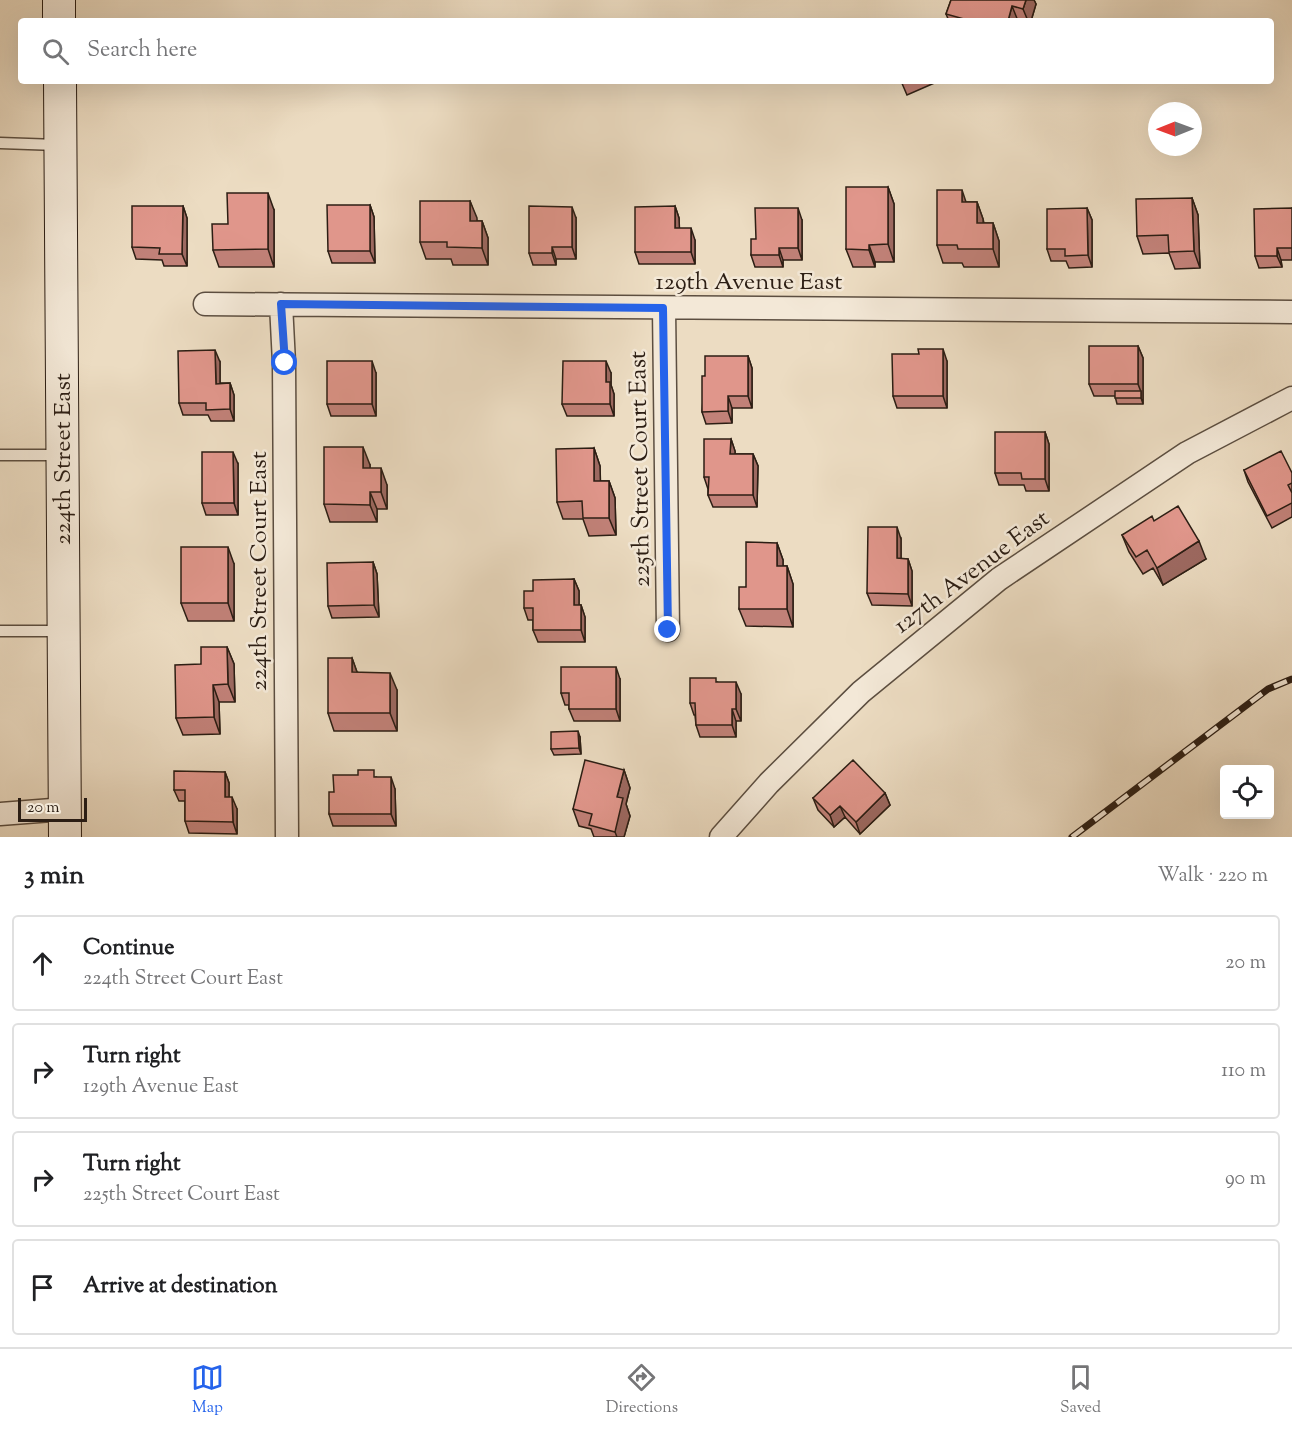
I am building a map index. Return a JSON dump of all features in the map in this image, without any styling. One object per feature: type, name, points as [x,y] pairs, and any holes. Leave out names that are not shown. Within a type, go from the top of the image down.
[{"type":"main road","points":[[59,0],[59,18]]},
{"type":"main road","name":"224th Street East","points":[[60,84],[65,823]]},
{"type":"street","name":"129th Avenue East","points":[[205,304],[1292,312]]},
{"type":"street","name":"224th Street Court East","points":[[281,304],[285,363],[287,837]]},
{"type":"street","name":"225th Street Court East","points":[[663,308],[668,630]]},
{"type":"street","name":"127th Avenue East","points":[[721,837],[769,783],[861,692],[999,579],[1186,453],[1292,398]]},
{"type":"street","points":[[0,814],[65,823]]},
{"type":"lane","points":[[0,143],[60,145]]},
{"type":"lane","points":[[0,455],[62,455]]},
{"type":"lane","points":[[0,631],[64,631]]},
{"type":"building","points":[[951,0],[1026,0],[1023,9],[1012,6],[1009,18],[960,18],[946,14]]},
{"type":"building","points":[[846,187],[888,187],[888,244],[869,245],[869,250],[846,249]]},
{"type":"building","points":[[937,190],[962,190],[962,202],[977,202],[977,223],[993,223],[993,249],[958,249],[957,245],[937,245]]},
{"type":"building","points":[[227,193],[268,193],[268,249],[213,250],[212,224],[228,224]]},
{"type":"building","points":[[1192,198],[1194,251],[1169,252],[1168,235],[1137,236],[1136,199]]},
{"type":"building","points":[[420,201],[470,201],[470,221],[482,221],[482,248],[447,247],[447,242],[420,242]]},
{"type":"building","points":[[327,205],[370,205],[370,251],[328,251]]},
{"type":"building","points":[[132,206],[183,206],[182,254],[159,254],[160,248],[132,247]]},
{"type":"building","points":[[529,206],[572,207],[572,247],[552,247],[552,253],[529,253]]},
{"type":"building","points":[[675,206],[675,228],[691,228],[691,252],[635,252],[635,207]]},
{"type":"building","points":[[755,208],[798,208],[798,248],[779,248],[779,255],[751,255],[751,239],[756,239]]},
{"type":"building","points":[[1087,208],[1088,255],[1065,256],[1065,249],[1047,249],[1047,209]]},
{"type":"building","points":[[1292,208],[1292,248],[1277,248],[1277,256],[1255,256],[1254,209]]},
{"type":"building","points":[[1089,346],[1138,346],[1138,384],[1089,384]]},
{"type":"building","points":[[918,349],[943,349],[943,396],[893,396],[892,354],[919,354]]},
{"type":"building","points":[[215,350],[216,384],[230,383],[230,409],[206,410],[206,403],[179,403],[178,351]]},
{"type":"building","points":[[705,356],[748,356],[748,396],[728,396],[728,411],[702,412],[702,376],[705,376]]},
{"type":"building","points":[[327,361],[372,361],[372,404],[327,404]]},
{"type":"building","points":[[563,361],[606,361],[606,382],[610,382],[610,404],[562,404]]},
{"type":"building","points":[[1115,391],[1141,391],[1141,398],[1115,398]]},
{"type":"building","points":[[995,432],[1045,432],[1045,479],[1022,479],[1021,473],[995,473]]},
{"type":"building","points":[[704,439],[731,439],[730,454],[753,454],[753,495],[708,495],[709,477],[704,477]]},
{"type":"building","points":[[324,447],[363,447],[363,468],[381,468],[381,492],[370,492],[370,505],[324,504]]},
{"type":"building","points":[[594,448],[594,481],[609,481],[609,518],[583,518],[582,501],[557,502],[556,449]]},
{"type":"building","points":[[1281,451],[1292,473],[1292,483],[1288,485],[1292,493],[1292,503],[1267,516],[1244,470]]},
{"type":"building","points":[[202,452],[233,452],[234,503],[202,503]]},
{"type":"building","points":[[1178,506],[1199,541],[1157,568],[1147,550],[1136,557],[1122,535],[1152,516],[1154,521]]},
{"type":"building","points":[[868,527],[897,527],[897,558],[908,559],[908,594],[867,593]]},
{"type":"building","points":[[746,542],[777,543],[777,566],[787,566],[787,609],[739,609],[739,587],[746,587]]},
{"type":"building","points":[[181,547],[228,547],[228,603],[181,603]]},
{"type":"building","points":[[373,562],[374,605],[328,606],[327,563]]},
{"type":"building","points":[[574,579],[574,605],[581,605],[581,630],[533,630],[533,608],[524,608],[524,591],[533,591],[533,580]]},
{"type":"building","points":[[201,647],[227,647],[228,684],[213,685],[214,717],[176,718],[175,665],[201,664]]},
{"type":"building","points":[[328,658],[352,658],[352,672],[390,673],[390,713],[328,713]]},
{"type":"building","points":[[561,667],[616,667],[616,709],[569,709],[569,693],[561,693]]},
{"type":"building","points":[[690,678],[716,678],[716,682],[736,682],[736,709],[732,709],[732,725],[696,725],[695,703],[690,703]]},
{"type":"building","points":[[578,731],[579,748],[551,749],[551,732]]},
{"type":"building","points":[[585,760],[624,770],[617,797],[623,798],[615,832],[589,825],[592,814],[573,809]]},
{"type":"building","points":[[853,760],[885,793],[856,822],[840,806],[830,815],[813,798]]},
{"type":"building","points":[[358,770],[374,770],[374,777],[391,777],[391,814],[329,814],[329,792],[334,792],[333,775],[358,775]]},
{"type":"building","points":[[174,771],[225,772],[225,797],[232,797],[233,822],[185,821],[185,790],[174,790]]},
{"type":"railway","points":[[1072,837],[1268,689],[1292,679]]},
{"type":"route","points":[[285,363],[281,304],[663,308],[668,630]]}]
